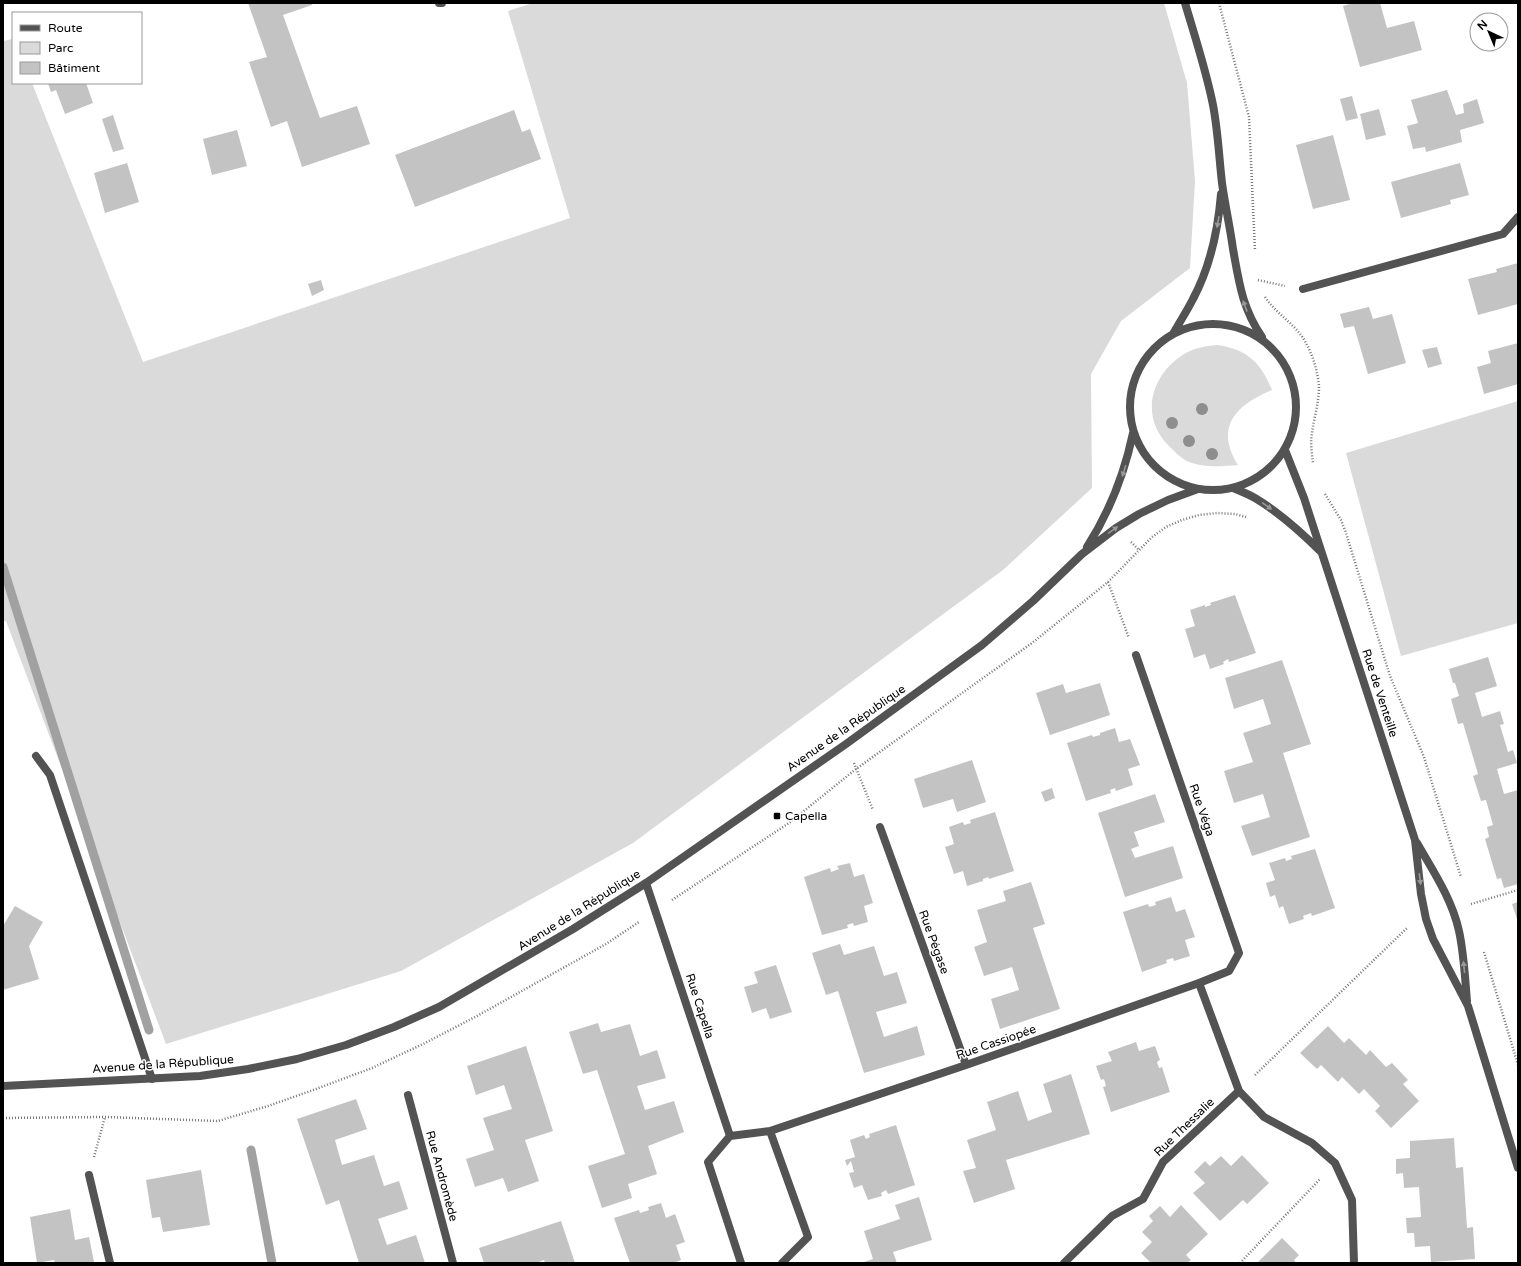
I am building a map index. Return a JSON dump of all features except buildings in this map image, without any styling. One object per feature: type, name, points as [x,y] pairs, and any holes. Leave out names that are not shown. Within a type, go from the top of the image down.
[{"type":"street","points":[[1185,3],[1204,66],[1213,105],[1219,144],[1222,184],[1240,292],[1254,325],[1264,340],[1281,357],[1292,379],[1297,403],[1294,427],[1285,450],[1262,474],[1233,488],[1210,490],[1187,486],[1166,476],[1146,458],[1133,433],[1129,407],[1133,380],[1146,356],[1166,337],[1191,325],[1218,323],[1242,328],[1264,340]]},
{"type":"street","points":[[1173,334],[1193,298],[1205,271],[1214,243],[1220,213],[1222,184]]},
{"type":"street","points":[[1303,290],[1503,234],[1518,217]]},
{"type":"street","name":"Avenue de la République","points":[[1082,554],[1098,530],[1111,505],[1122,478],[1133,433]]},
{"type":"street","name":"Rue de Venteille","points":[[1285,450],[1304,498],[1414,840],[1426,919],[1433,939],[1468,1006],[1518,1168]]},
{"type":"street","name":"Rue de Venteille","points":[[1233,488],[1255,498],[1295,526],[1322,553]]},
{"type":"street","name":"Avenue de la République","points":[[3,1086],[200,1076],[248,1069],[297,1059],[346,1045],[394,1028],[439,1007],[573,929],[646,883],[846,744],[982,645],[1082,554],[1116,528],[1139,514],[1168,500],[1198,489]]},
{"type":"street","name":"Rue Véga","points":[[1136,655],[1239,953],[1229,971]]},
{"type":"street","points":[[36,756],[50,775],[152,1079]]},
{"type":"street","name":"Rue Pégase","points":[[880,827],[966,1065]]},
{"type":"street","name":"Rue de Venteille","points":[[1414,840],[1440,882],[1453,910],[1459,930],[1463,952],[1468,1006]]},
{"type":"street","name":"Rue Capella","points":[[646,883],[730,1136]]},
{"type":"street","name":"Rue Cassiopée","points":[[770,1131],[966,1065],[1199,983],[1229,971]]},
{"type":"street","points":[[1199,983],[1239,1091],[1264,1117],[1312,1143],[1335,1164],[1352,1200],[1354,1263]]},
{"type":"street","name":"Rue Thessalie","points":[[1064,1263],[1112,1216],[1143,1199],[1162,1162],[1239,1091]]},
{"type":"street","name":"Rue Andromède","points":[[408,1095],[453,1263]]},
{"type":"street","points":[[741,1263],[708,1162],[730,1136],[770,1131],[808,1237],[782,1263]]},
{"type":"street","points":[[89,1175],[110,1263]]},
{"type":"path","points":[[1219,3],[1249,117],[1255,251]]},
{"type":"path","points":[[1256,275],[1256,280],[1259,285]]},
{"type":"path","points":[[1256,280],[1303,290]]},
{"type":"path","points":[[1262,291],[1279,314],[1299,333],[1312,358],[1317,373],[1319,387],[1318,402],[1312,435],[1314,467]]},
{"type":"path","points":[[1324,492],[1341,520],[1346,533],[1390,676],[1424,757],[1463,882]]},
{"type":"path","points":[[1139,550],[1152,537],[1166,527],[1182,520],[1217,513],[1235,514],[1252,519]]},
{"type":"path","points":[[1108,582],[1136,655]]},
{"type":"path","points":[[846,744],[880,827]]},
{"type":"path","points":[[1453,910],[1518,890]]},
{"type":"path","points":[[1239,1091],[1408,927],[1426,919]]},
{"type":"path","points":[[1484,950],[1518,1065]]},
{"type":"path","points":[[89,1175],[105,1117]]},
{"type":"path","points":[[1240,1263],[1335,1164]]},
{"type":"green space","points":[[533,3],[1164,3],[1187,83],[1195,181],[1190,268],[1121,321],[1091,374],[1092,488],[1003,570],[633,843],[401,971],[166,1044],[6,621],[3,621],[3,41],[12,39],[12,84],[32,84],[143,362],[570,218],[508,11]]},
{"type":"green space","points":[[1217,345],[1236,350],[1251,358],[1263,372],[1272,390],[1248,403],[1239,410],[1232,419],[1228,439],[1231,451],[1238,465],[1203,466],[1185,460],[1168,445],[1159,433],[1154,421],[1152,408],[1153,396],[1157,384],[1164,372],[1173,362],[1184,354],[1192,350]]},
{"type":"green space","points":[[1518,401],[1518,623],[1401,656],[1346,453]]},
{"type":"waterway","points":[[3,567],[149,1030]]},
{"type":"waterway","points":[[251,1150],[272,1263]]},
{"type":"place","name":"Capella","points":[[777,816]]}]
